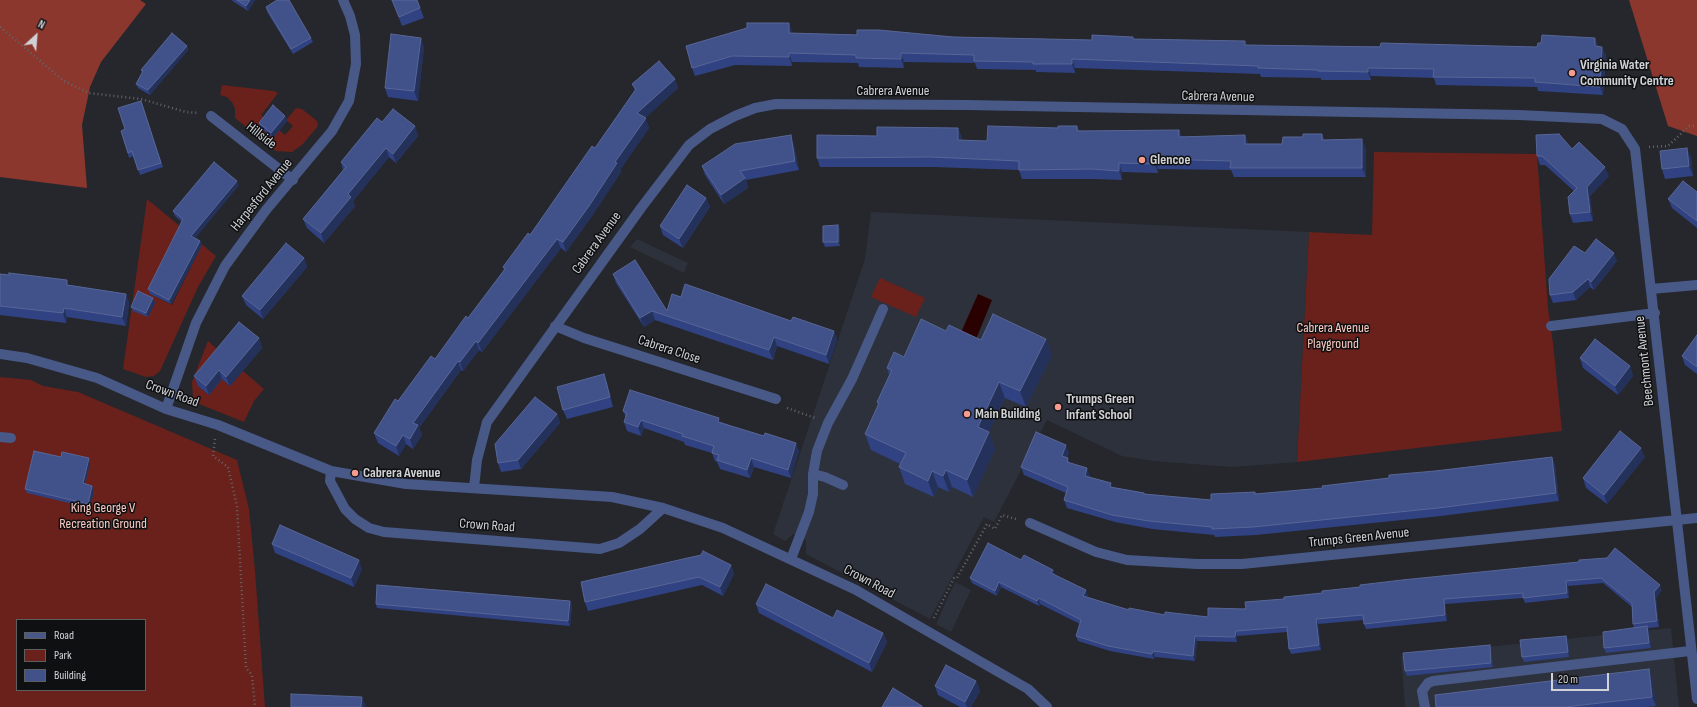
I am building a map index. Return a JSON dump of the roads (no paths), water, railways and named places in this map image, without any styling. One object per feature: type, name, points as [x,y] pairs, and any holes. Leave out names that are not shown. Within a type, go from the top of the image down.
[{"type":"street","name":"Harpesford Avenue","points":[[166,409],[196,323],[225,266],[244,238],[332,131],[344,112],[353,89],[356,64],[355,35],[350,16],[343,0]]},
{"type":"street","name":"Cabrera Avenue","points":[[474,488],[477,460],[487,422],[554,326],[640,208],[688,145],[710,129],[735,116],[755,108],[776,104],[958,105],[1519,115]]},
{"type":"street","name":"Beechmont Avenue","points":[[1519,115],[1602,119],[1622,129],[1628,136],[1635,149],[1655,314],[1690,651],[1697,699]]},
{"type":"street","name":"Hillside","points":[[210,116],[293,180]]},
{"type":"street","points":[[1651,289],[1697,285]]},
{"type":"street","points":[[791,559],[809,512],[813,494],[813,474],[817,451],[828,423],[852,379],[882,310]]},
{"type":"street","points":[[1551,326],[1655,314]]},
{"type":"street","name":"Cabrera Close","points":[[554,326],[584,338],[776,399]]},
{"type":"street","name":"Crown Road","points":[[0,354],[26,358],[97,378],[166,409],[218,425],[331,471],[406,484],[612,497],[664,508],[723,528],[856,590],[1028,690],[1047,707]]},
{"type":"street","points":[[0,437],[11,438]]},
{"type":"street","name":"Crown Road","points":[[331,471],[330,481],[345,509],[355,519],[369,528],[384,532],[600,549],[619,543],[640,529],[664,508]]},
{"type":"street","points":[[813,474],[825,477],[843,485]]},
{"type":"street","name":"Trumps Green Avenue","points":[[1030,523],[1096,552],[1127,560],[1197,564],[1242,564],[1697,518]]},
{"type":"street","points":[[1425,707],[1422,691],[1428,683],[1433,681],[1690,651]]},
{"type":"place","name":"Virginia Water Community Centre","points":[[1572,73]]},
{"type":"place","name":"Glencoe","points":[[1142,160]]},
{"type":"place","name":"Trumps Green Infant School","points":[[1058,407]]},
{"type":"place","name":"Main Building","points":[[967,414]]},
{"type":"place","name":"Cabrera Avenue","points":[[355,473]]},
{"type":"park label","name":"Cabrera Avenue Playground","points":[[1333,336]]},
{"type":"park label","name":"King George V Recreation Ground","points":[[103,516]]}]
